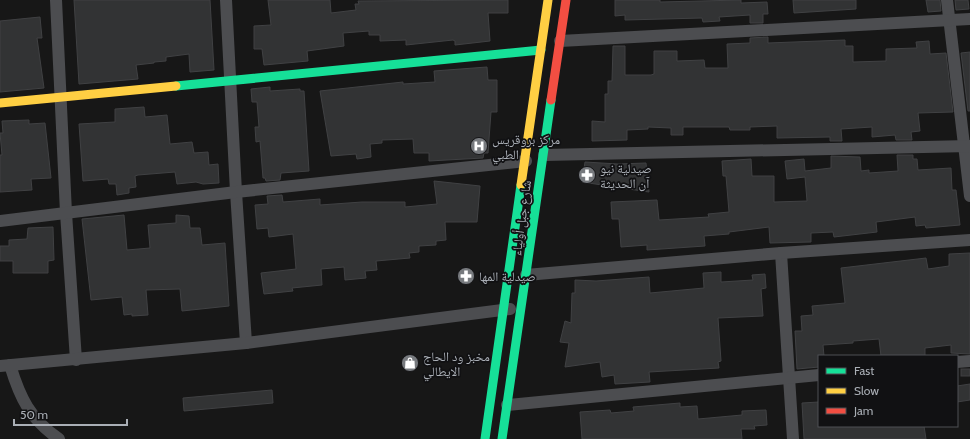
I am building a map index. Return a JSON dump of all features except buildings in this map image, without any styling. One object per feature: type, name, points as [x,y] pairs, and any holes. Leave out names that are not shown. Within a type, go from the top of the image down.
[{"type":"main road","name":"شارع جبل أولياء","points":[[485,439],[526,162],[548,0]]},
{"type":"main road","name":"شارع جبل أولياء","points":[[502,439],[566,0]]},
{"type":"main road","points":[[0,103],[541,50]]},
{"type":"street","points":[[56,0],[66,213],[76,360]]},
{"type":"street","points":[[226,0],[232,81],[236,192],[246,343]]},
{"type":"street","points":[[947,0],[967,146],[970,196]]},
{"type":"street","points":[[560,41],[970,19]]},
{"type":"street","points":[[544,155],[967,146]]},
{"type":"street","points":[[0,221],[236,192],[526,162]]},
{"type":"street","points":[[526,275],[781,252],[970,240]]},
{"type":"street","points":[[781,252],[793,439]]},
{"type":"street","points":[[59,439],[44,428],[27,409],[5,365],[76,360],[246,343],[521,308]]},
{"type":"street","points":[[958,362],[970,360]]},
{"type":"street","points":[[506,405],[818,375]]},
{"type":"traffic: fast","points":[[176,86],[541,50]]},
{"type":"traffic: fast","points":[[502,439],[551,100]]},
{"type":"traffic: fast","points":[[485,439],[521,185]]},
{"type":"traffic: slow","points":[[521,185],[548,0]]},
{"type":"traffic: slow","points":[[0,103],[176,86]]},
{"type":"traffic: jam","points":[[551,100],[566,0]]},
{"type":"place","name":"مركز بروقريس الطبي","points":[[479,146]]},
{"type":"place","name":"صيدلية نيو آن الحديثة","points":[[587,175]]},
{"type":"place","name":"صيدلية المها","points":[[466,276]]},
{"type":"place","name":"مخبز ود الحاج الايطالي","points":[[410,363]]}]
